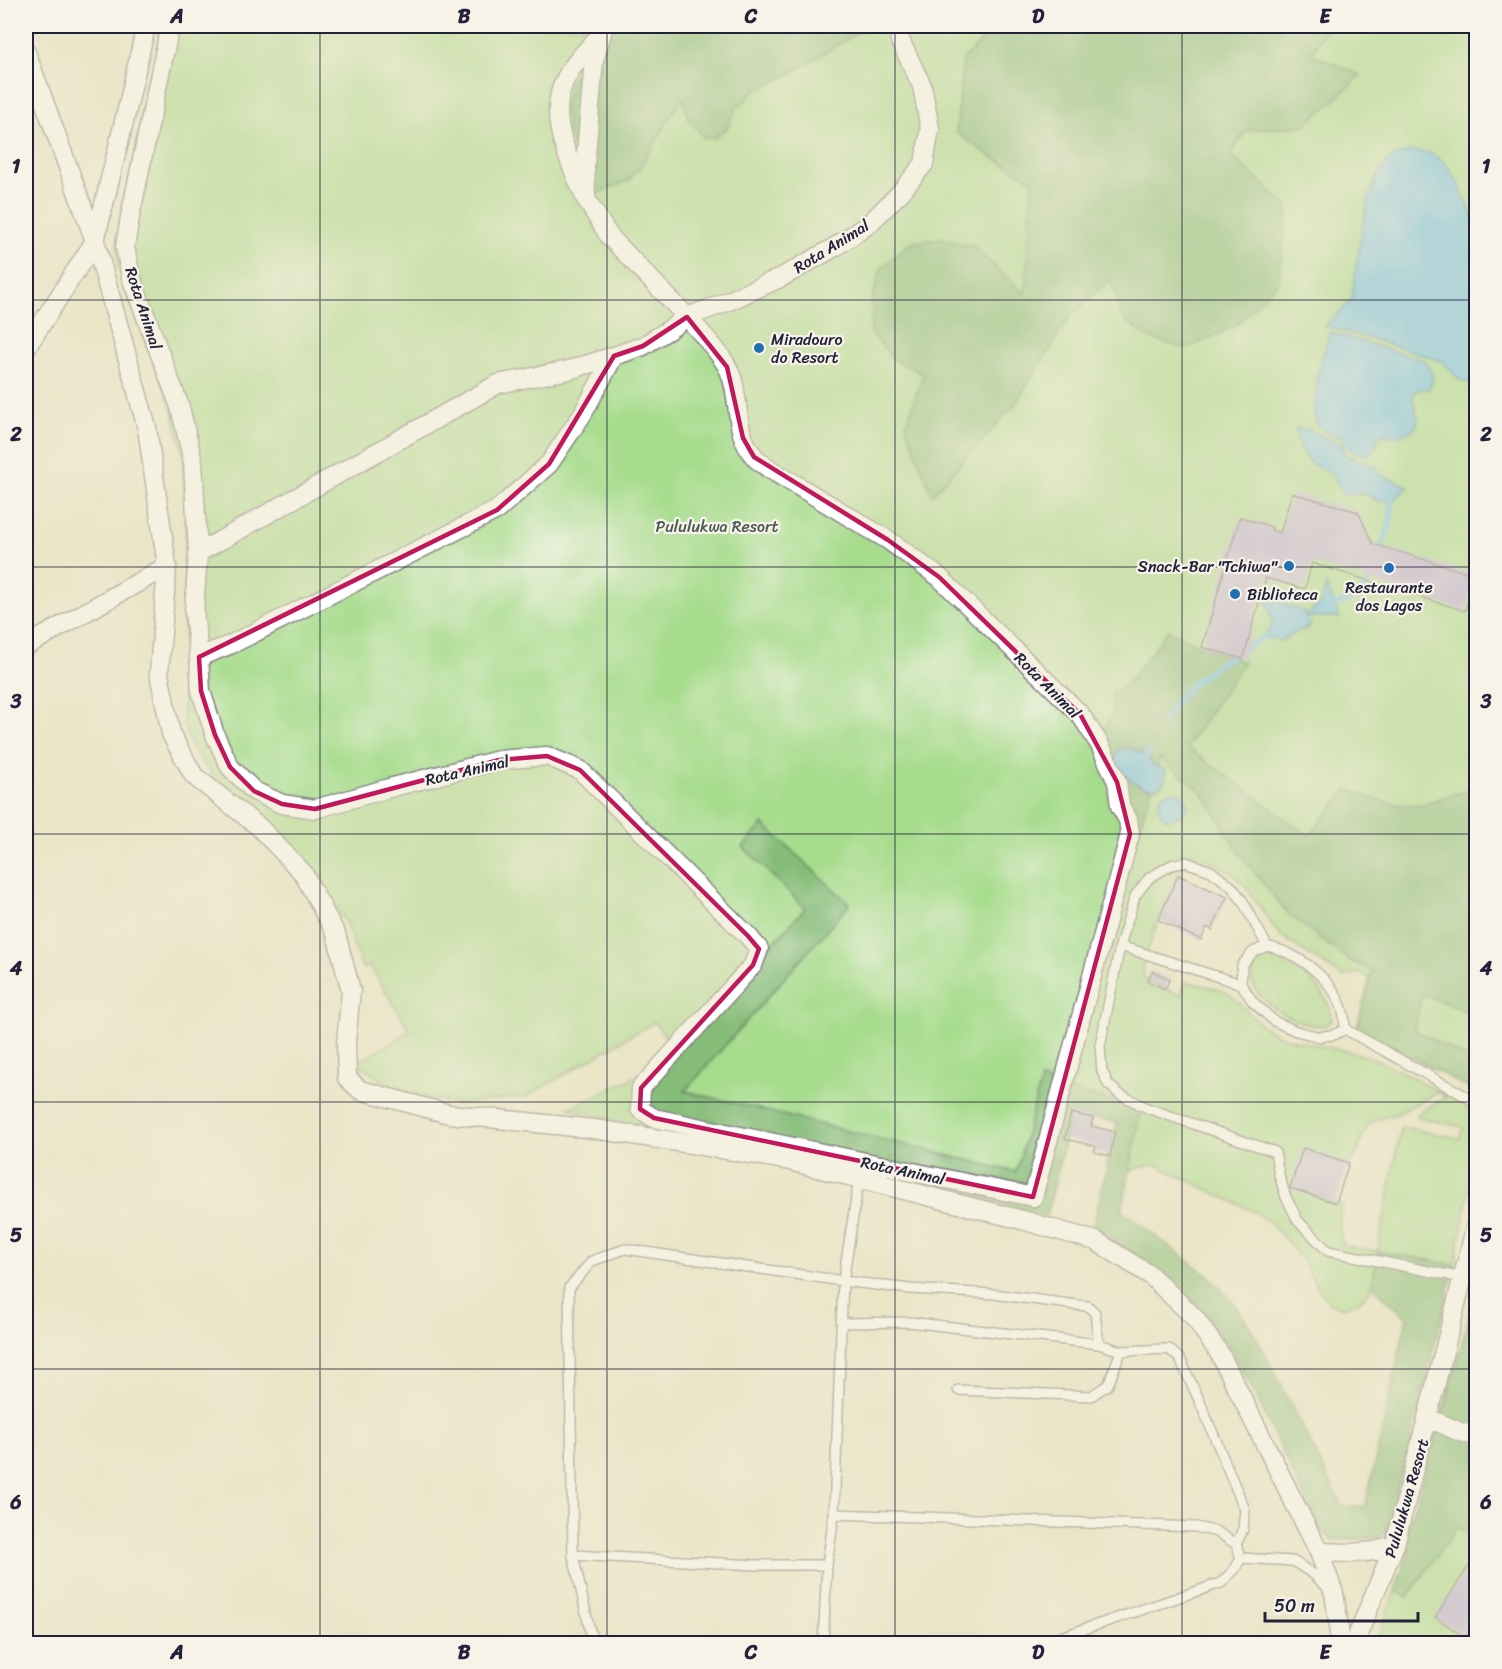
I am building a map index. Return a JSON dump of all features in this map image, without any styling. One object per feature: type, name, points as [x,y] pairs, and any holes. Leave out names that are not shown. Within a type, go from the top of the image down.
[{"type":"street","points":[[26,348],[95,241],[146,26]]},
{"type":"street","name":"Rota Animal","points":[[170,26],[129,217],[125,247],[131,277],[180,407],[193,462],[198,553],[194,611],[200,657],[201,692],[215,735],[230,768],[254,791],[282,804],[315,809],[498,760],[547,756],[580,770],[759,949],[753,964],[641,1088],[640,1109],[654,1118],[1033,1197],[1130,834],[1128,820],[1120,806],[1117,782],[1100,744],[1080,714],[939,577],[888,540],[768,468],[754,457],[743,438],[738,418],[736,390],[727,367],[687,317],[609,236],[586,199],[567,156],[558,121],[559,98],[566,76],[603,29]]},
{"type":"street","name":"Rota Animal","points":[[198,553],[498,384],[570,370],[643,346],[687,317],[782,277],[835,247],[869,224],[900,193],[924,164],[930,129],[922,86],[900,40],[899,26]]},
{"type":"street","name":"Rota Animal","points":[[586,199],[585,166],[594,60],[603,29]]},
{"type":"street","points":[[26,52],[95,241],[147,428],[166,566],[159,673],[171,734],[194,776],[259,827],[303,873],[336,934],[351,992],[346,1042],[347,1078],[360,1090],[450,1114],[594,1129],[786,1160],[1096,1241],[1150,1275],[1194,1317],[1220,1354],[1318,1552],[1334,1593],[1339,1644]]},
{"type":"street","points":[[200,657],[232,644],[497,510],[549,464],[582,415],[614,356]]},
{"type":"street","points":[[26,646],[166,566]]},
{"type":"street","name":"Pululukwa Resort","points":[[1354,1644],[1395,1544],[1476,1225]]},
{"type":"street","name":"Pululukwa Resort","points":[[1428,1418],[1460,1432],[1476,1436]]},
{"type":"street","points":[[1318,1552],[1376,1551],[1395,1544]]},
{"type":"lane","points":[[1267,946],[1242,900],[1232,887],[1211,871],[1186,862],[1172,865],[1149,878],[1135,896],[1120,946],[1100,1046],[1102,1071],[1108,1084],[1119,1095],[1147,1108],[1275,1152],[1286,1197],[1298,1221],[1328,1251],[1463,1278]]},
{"type":"lane","points":[[1120,946],[1242,984]]},
{"type":"lane","points":[[1267,946],[1282,950],[1303,961],[1323,978],[1339,1000],[1345,1017],[1345,1029],[1336,1034],[1320,1037],[1296,1031],[1274,1021],[1253,1002],[1242,984],[1242,965],[1252,952],[1267,946]]},
{"type":"lane","points":[[1345,1029],[1476,1102]]},
{"type":"lane","points":[[823,1644],[827,1565],[834,1514],[843,1281],[859,1179]]},
{"type":"lane","points":[[593,1644],[573,1555],[569,1288],[592,1261],[625,1249],[843,1281],[993,1294],[1088,1306],[1095,1313],[1099,1344]]},
{"type":"lane","points":[[841,1323],[909,1322],[1099,1344],[1121,1351],[1168,1349],[1180,1359],[1245,1510],[1243,1529],[1236,1544]]},
{"type":"lane","points":[[958,1390],[1091,1396],[1108,1385],[1121,1351]]},
{"type":"lane","points":[[834,1514],[1196,1527],[1217,1532],[1236,1544],[1241,1558],[1235,1569],[1221,1583],[1040,1644]]},
{"type":"lane","points":[[573,1555],[757,1565],[827,1565]]},
{"type":"lane","points":[[1241,1558],[1293,1561],[1313,1574],[1334,1593]]},
{"type":"highlighted area","points":[[687,317],[727,367],[743,438],[754,457],[888,540],[939,577],[1080,714],[1117,782],[1130,834],[1033,1197],[654,1118],[640,1109],[641,1088],[753,965],[759,949],[748,936],[580,770],[547,756],[499,760],[315,809],[282,804],[254,791],[230,767],[215,735],[201,691],[199,657],[497,510],[549,464],[614,356],[643,346]]},
{"type":"green space","name":"Pululukwa Resort","points":[[164,26],[1476,26],[1476,1092],[1357,1027],[1370,978],[1358,973],[1343,977],[1281,936],[1236,877],[1217,865],[1189,853],[1158,920],[1144,963],[1143,976],[1147,981],[1180,995],[1186,982],[1221,990],[1236,1000],[1269,1031],[1300,1042],[1350,1051],[1374,1059],[1413,1077],[1476,1112],[1476,1150],[1455,1265],[1378,1251],[1373,1280],[1367,1294],[1354,1304],[1343,1308],[1328,1302],[1303,1261],[1285,1239],[1270,1223],[1253,1211],[1156,1165],[1144,1166],[1129,1172],[1141,1109],[1076,1092],[1047,1216],[856,1166],[618,1121],[569,1108],[645,1072],[671,1044],[654,1022],[526,1097],[455,1104],[395,1090],[357,1063],[410,1031],[370,966],[363,969],[345,922],[318,873],[287,838],[252,805],[216,779],[193,751],[183,725],[186,515],[183,453],[172,409],[127,293],[118,263],[117,240]],"holes":[[[1438,1092],[1446,1097],[1418,1113],[1417,1117],[1463,1127],[1460,1138],[1401,1127],[1378,1251],[1344,1246],[1339,1226],[1342,1205],[1290,1187],[1349,1163],[1357,1154],[1368,1126],[1375,1120],[1397,1114]]]},
{"type":"green space","points":[[611,26],[868,26],[797,70],[757,90],[736,109],[727,128],[714,138],[704,138],[688,118],[684,100],[677,106],[641,166],[628,181],[595,194],[568,132],[564,107],[569,84],[602,33]]},
{"type":"green space","points":[[997,26],[1329,26],[1311,54],[1360,75],[1334,101],[1303,126],[1247,130],[1230,154],[1288,207],[1278,282],[1236,326],[1186,349],[1149,338],[1123,318],[1110,279],[1069,318],[1015,404],[932,495],[906,426],[923,374],[894,360],[871,333],[872,298],[881,268],[910,243],[941,238],[974,247],[1025,294],[1032,180],[987,154],[956,132],[963,59]]},
{"type":"green space","points":[[1168,630],[1202,647],[1244,662],[1187,747],[1309,836],[1347,789],[1386,802],[1406,805],[1426,803],[1457,793],[1476,790],[1476,1015],[1422,994],[1414,1030],[1476,1063],[1476,1092],[1357,1027],[1372,971],[1347,959],[1288,914],[1240,854],[1202,792],[1160,758],[1137,838],[1101,733],[1112,716],[1112,691],[1126,686]]},
{"type":"green space","points":[[763,824],[850,904],[685,1091],[1016,1172],[1041,1080],[1141,1109],[1122,1211],[1209,1276],[1234,1303],[1257,1338],[1343,1507],[1365,1506],[1407,1318],[1372,1286],[1378,1251],[1455,1265],[1387,1531],[1378,1538],[1334,1540],[1321,1532],[1249,1382],[1227,1345],[1202,1311],[1149,1264],[1093,1227],[1117,1123],[1071,1113],[1047,1216],[856,1166],[653,1127],[641,1088],[805,908],[743,847]]},
{"type":"green space","points":[[1269,956],[1280,959],[1301,971],[1319,988],[1330,1009],[1332,1020],[1325,1026],[1299,1022],[1273,1007],[1262,997],[1254,986],[1251,975],[1256,965]]},
{"type":"green space","points":[[1476,1290],[1476,1643],[1394,1643],[1378,1638],[1410,1549],[1403,1545]]},
{"type":"green space","points":[[1476,1290],[1476,1540],[1457,1527],[1407,1598],[1395,1590],[1410,1549],[1403,1545],[1444,1411]]},
{"type":"water","points":[[1412,151],[1430,153],[1444,162],[1457,180],[1476,226],[1476,383],[1468,383],[1457,378],[1448,366],[1438,360],[1325,326],[1352,298],[1363,224],[1374,185],[1381,170],[1390,159]]},
{"type":"water","points":[[1330,332],[1426,361],[1433,378],[1429,389],[1418,389],[1412,395],[1418,419],[1416,427],[1405,434],[1390,436],[1386,434],[1377,438],[1376,447],[1368,456],[1352,451],[1343,439],[1327,433],[1317,425],[1314,415],[1317,375]]},
{"type":"water","points":[[1295,428],[1309,430],[1343,446],[1348,457],[1376,466],[1381,475],[1409,487],[1392,501],[1377,501],[1362,494],[1344,495],[1331,473],[1310,463],[1300,450]]},
{"type":"water","points":[[1326,585],[1340,618],[1307,617],[1310,626],[1280,641],[1273,638],[1260,639],[1272,624],[1263,590],[1281,603],[1304,611],[1306,616],[1321,603]]},
{"type":"water","points":[[1128,748],[1147,755],[1153,766],[1165,769],[1163,783],[1158,787],[1143,786],[1121,772],[1115,757],[1118,750]]},
{"type":"water","points":[[1172,791],[1183,796],[1188,807],[1181,816],[1168,819],[1161,815],[1158,804],[1162,794]]},
{"type":"building","points":[[1292,493],[1358,512],[1373,544],[1475,575],[1465,611],[1312,563],[1305,589],[1266,578],[1243,659],[1202,647],[1240,517],[1272,527],[1271,530],[1280,533]]},
{"type":"building","points":[[1178,875],[1227,897],[1212,930],[1207,927],[1201,940],[1158,920]]},
{"type":"building","points":[[1152,971],[1170,979],[1165,989],[1147,981]]},
{"type":"building","points":[[1071,1113],[1093,1118],[1091,1126],[1115,1132],[1110,1156],[1094,1152],[1096,1146],[1065,1139]]},
{"type":"building","points":[[1303,1148],[1349,1163],[1336,1203],[1290,1188]]},
{"type":"building","points":[[1476,1555],[1476,1621],[1466,1638],[1435,1617]]},
{"type":"waterway","points":[[1379,554],[1390,524],[1392,501]]},
{"type":"waterway","points":[[1327,609],[1348,601],[1360,593],[1372,575]]},
{"type":"waterway","points":[[1164,721],[1183,693],[1195,681],[1223,661],[1266,636]]},
{"type":"waterway","points":[[1147,755],[1149,751]]},
{"type":"place","name":"Miradouro do Resort","points":[[759,348]]},
{"type":"place","name":"Snack-Bar \"Tchiwa\"","points":[[1289,566]]},
{"type":"place","name":"Restaurante dos Lagos","points":[[1389,568]]},
{"type":"place","name":"Biblioteca","points":[[1235,594]]}]
